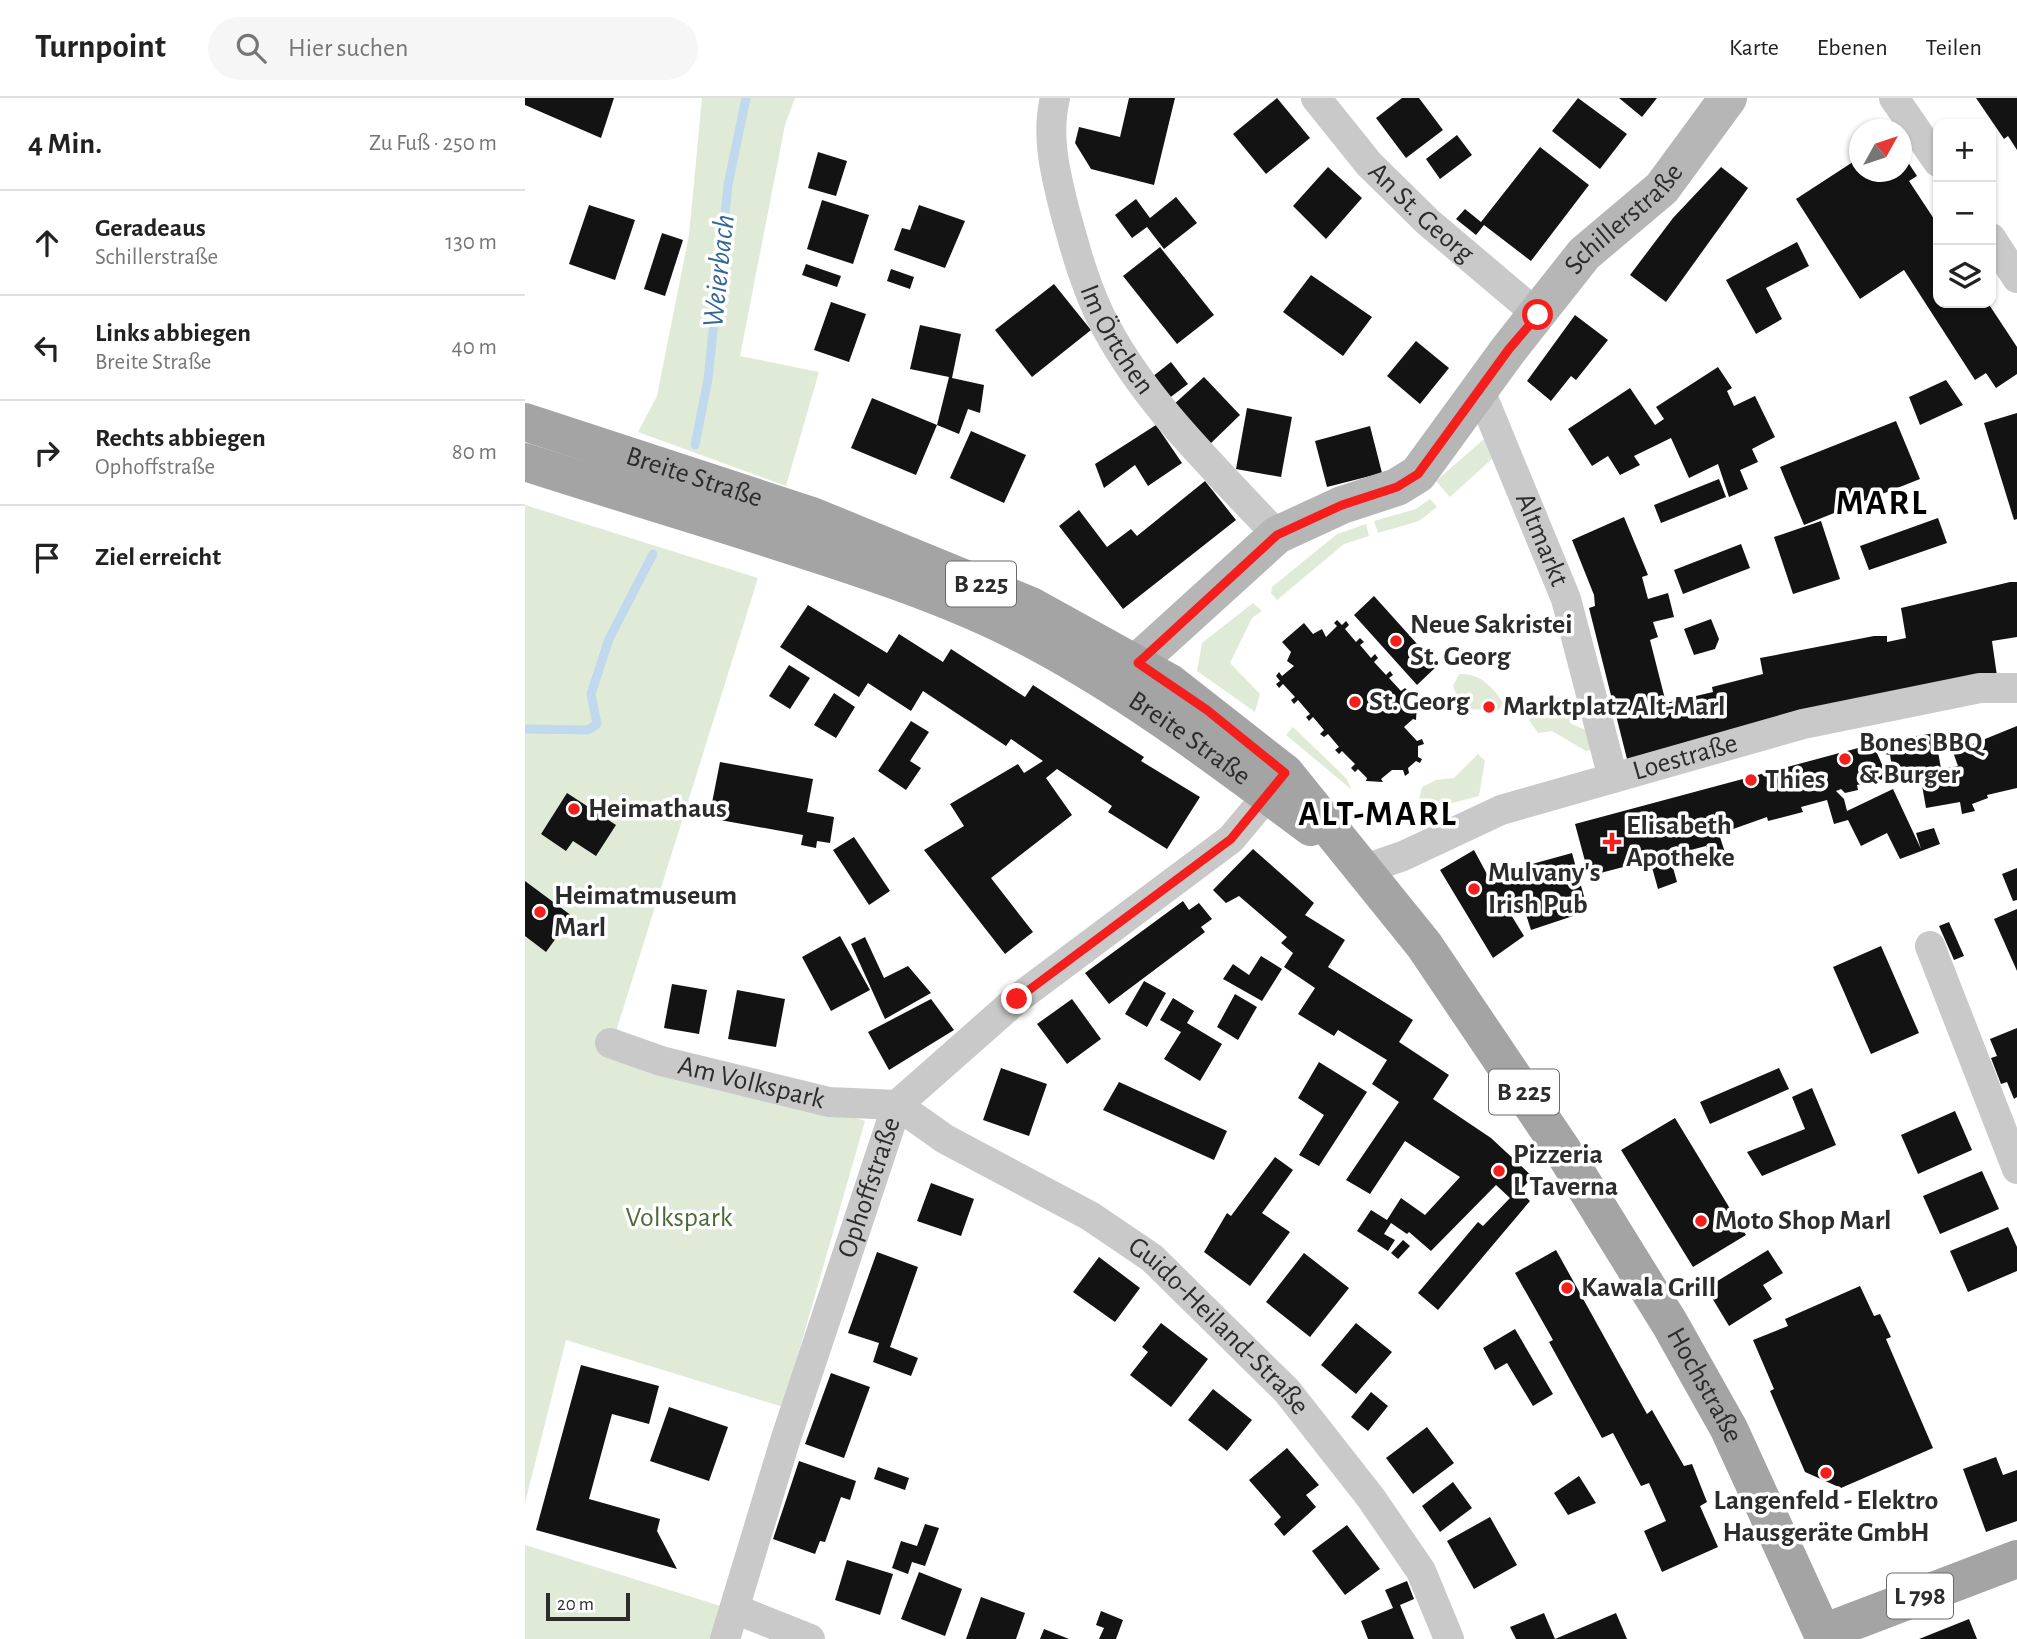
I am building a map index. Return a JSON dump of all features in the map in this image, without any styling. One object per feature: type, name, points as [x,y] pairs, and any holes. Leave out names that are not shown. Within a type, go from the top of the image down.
[{"type":"main road","name":"Breite Straße","points":[[525,422],[812,516],[910,554],[1029,605],[1128,676]]},
{"type":"main road","name":"Breite Straße","points":[[525,463],[704,516],[950,600],[1021,633],[1207,710],[1277,784],[1365,869]]},
{"type":"main road","name":"Hochstraße","points":[[1365,869],[1424,944],[1501,1057],[1670,1324],[1729,1429],[1821,1637]]},
{"type":"main road","name":"L 798","points":[[1821,1637],[2017,1559]]},
{"type":"street","name":"Im Örtchen","points":[[1055,98],[1051,115],[1053,165],[1075,248],[1106,328],[1156,405],[1277,535]]},
{"type":"street","name":"An St. Georg","points":[[1315,98],[1369,164],[1428,222],[1538,315]]},
{"type":"street","name":"Schillerstraße","points":[[1128,676],[1277,535],[1342,505],[1397,487],[1418,474],[1479,388],[1584,254],[1662,188],[1728,98]]},
{"type":"street","points":[[1894,98],[1933,155]]},
{"type":"street","points":[[1996,245],[2017,278]]},
{"type":"street","name":"Altmarkt","points":[[1479,388],[1566,599],[1613,778]]},
{"type":"street","name":"Loestraße","points":[[1365,869],[1403,856],[1501,810],[1803,724],[1980,688],[2017,688]]},
{"type":"street","name":"Ophoffstraße","points":[[725,1639],[785,1441],[897,1105],[1017,999],[1231,839],[1277,784]]},
{"type":"street","points":[[1930,946],[2017,1169]]},
{"type":"street","name":"Am Volkspark","points":[[610,1043],[661,1062],[829,1102],[897,1105]]},
{"type":"street","name":"Guido-Heiland-Straße","points":[[897,1105],[945,1139],[1090,1216],[1152,1258],[1208,1311],[1287,1391],[1371,1498],[1421,1572],[1449,1639]]},
{"type":"street","points":[[735,1609],[810,1639]]},
{"type":"green space","points":[[702,98],[795,98],[785,125],[740,356],[819,372],[786,486],[638,432],[657,396],[689,235]]},
{"type":"green space","points":[[1484,439],[1494,457],[1450,497],[1436,481]]},
{"type":"green space","points":[[1430,499],[1437,507],[1419,521],[1378,533],[1374,521],[1416,509]]},
{"type":"green space","name":"Volkspark","points":[[525,505],[758,578],[614,1038],[865,1121],[783,1407],[566,1340],[525,1503]]},
{"type":"green space","points":[[1366,524],[1369,536],[1344,544],[1277,600],[1271,593],[1272,587],[1337,534]]},
{"type":"green space","points":[[1253,603],[1262,611],[1252,618],[1230,663],[1260,694],[1255,712],[1197,671],[1202,643]]},
{"type":"green space","points":[[1459,674],[1479,678],[1490,686],[1503,703],[1499,710],[1462,709],[1453,686]]},
{"type":"green space","points":[[1559,697],[1572,724],[1590,732],[1595,749],[1586,751],[1552,731],[1538,733],[1529,720],[1546,703]]},
{"type":"green space","points":[[1293,727],[1346,778],[1352,790],[1286,735]]},
{"type":"green space","points":[[1478,754],[1485,761],[1479,796],[1422,811],[1419,799],[1422,787],[1436,780],[1454,778]]},
{"type":"green space","points":[[525,1545],[724,1607],[711,1639],[525,1639]]},
{"type":"building","points":[[525,98],[614,98],[601,138],[525,105]]},
{"type":"building","points":[[1129,98],[1175,98],[1154,185],[1091,169],[1075,143],[1079,127],[1120,137]]},
{"type":"building","points":[[1277,98],[1310,138],[1266,174],[1233,134]]},
{"type":"building","points":[[1402,98],[1419,98],[1443,130],[1406,158],[1376,118]]},
{"type":"building","points":[[1578,98],[1627,134],[1600,169],[1552,131]]},
{"type":"building","points":[[1619,98],[1657,98],[1642,117]]},
{"type":"building","points":[[1976,98],[2017,98],[2017,150],[2008,136],[2004,139],[1996,127],[1996,119],[1990,119]]},
{"type":"building","points":[[1457,135],[1472,155],[1440,179],[1426,159]]},
{"type":"building","points":[[1540,147],[1589,185],[1531,261],[1484,225],[1476,235],[1456,219],[1465,209],[1481,222]]},
{"type":"building","points":[[818,152],[847,161],[836,196],[808,188]]},
{"type":"building","points":[[1849,165],[1849,182],[1910,182],[1933,217],[1933,308],[1991,308],[2017,347],[2017,374],[1996,388],[1986,373],[1975,380],[1904,270],[1860,299],[1796,199]]},
{"type":"building","points":[[1328,167],[1362,198],[1326,239],[1293,206]]},
{"type":"building","points":[[1721,167],[1748,188],[1666,302],[1630,275],[1673,218]]},
{"type":"building","points":[[1176,197],[1197,223],[1164,249],[1147,227],[1132,238],[1115,215],[1136,199],[1150,218]]},
{"type":"building","points":[[822,200],[869,215],[853,264],[807,249]]},
{"type":"building","points":[[589,205],[635,220],[615,280],[569,264]]},
{"type":"building","points":[[919,205],[965,221],[945,268],[894,250],[902,228],[910,230]]},
{"type":"building","points":[[662,233],[683,240],[665,296],[644,289]]},
{"type":"building","points":[[1797,242],[1809,266],[1766,288],[1782,319],[1756,334],[1726,280]]},
{"type":"building","points":[[1160,247],[1214,315],[1177,344],[1123,276]]},
{"type":"building","points":[[806,264],[841,276],[837,287],[802,275]]},
{"type":"building","points":[[891,269],[914,277],[910,289],[887,281]]},
{"type":"building","points":[[1311,275],[1372,317],[1343,356],[1283,312]]},
{"type":"building","points":[[1054,284],[1091,330],[1032,377],[995,330]]},
{"type":"building","points":[[831,302],[866,314],[849,362],[814,350]]},
{"type":"building","points":[[1575,315],[1608,340],[1576,380],[1571,376],[1551,401],[1527,381]]},
{"type":"building","points":[[920,325],[961,334],[952,378],[984,385],[980,413],[968,409],[959,434],[937,425],[949,377],[910,369]]},
{"type":"building","points":[[1416,341],[1449,368],[1420,404],[1387,376]]},
{"type":"building","points":[[1171,362],[1188,384],[1168,399],[1152,377]]},
{"type":"building","points":[[1718,367],[1732,388],[1727,391],[1734,406],[1755,396],[1775,437],[1752,449],[1758,462],[1740,470],[1748,489],[1729,497],[1718,464],[1689,478],[1671,438],[1634,456],[1640,465],[1620,475],[1608,456],[1592,466],[1568,429],[1630,388],[1655,425],[1664,419],[1656,407]]},
{"type":"building","points":[[1204,377],[1240,415],[1209,445],[1172,406]]},
{"type":"building","points":[[1946,380],[1963,405],[1920,425],[1909,397]]},
{"type":"building","points":[[872,398],[937,425],[916,475],[851,448]]},
{"type":"building","points":[[1247,408],[1292,417],[1281,477],[1236,469]]},
{"type":"building","points":[[2017,413],[2017,519],[2014,520],[1984,423]]},
{"type":"building","points":[[1896,421],[1920,479],[1804,525],[1780,467]]},
{"type":"building","points":[[1156,425],[1182,463],[1148,486],[1135,465],[1104,488],[1095,464]]},
{"type":"building","points":[[1370,426],[1382,473],[1327,487],[1315,441]]},
{"type":"building","points":[[971,431],[1026,455],[1004,503],[950,478]]},
{"type":"building","points":[[1719,479],[1726,497],[1661,523],[1654,505]]},
{"type":"building","points":[[1205,481],[1236,520],[1123,609],[1059,526],[1079,510],[1107,547],[1131,529],[1137,536]]},
{"type":"building","points":[[1624,517],[1648,575],[1642,577],[1648,599],[1668,593],[1674,617],[1653,622],[1658,637],[1650,640],[1666,703],[1713,692],[1712,687],[1763,674],[1760,658],[1874,636],[1887,636],[1887,642],[1906,638],[1901,608],[2010,582],[2017,582],[2017,637],[1992,641],[1997,676],[1628,763],[1589,608],[1595,606],[1594,595],[1572,540]]},
{"type":"building","points":[[1938,518],[1947,543],[1869,570],[1860,546]]},
{"type":"building","points":[[1821,521],[1840,579],[1793,594],[1774,537]]},
{"type":"building","points":[[1741,544],[1750,568],[1683,594],[1674,570]]},
{"type":"building","name":"Neue Sakristei St. Georg","points":[[1374,596],[1437,666],[1417,685],[1354,615]]},
{"type":"building","points":[[808,605],[887,653],[899,634],[943,662],[951,649],[1025,697],[1033,685],[1144,757],[1141,761],[1200,797],[1167,849],[1108,812],[1112,806],[1057,769],[1046,778],[1072,815],[991,878],[1033,932],[1005,954],[924,850],[964,826],[950,804],[1018,764],[1024,773],[1043,761],[1011,739],[1006,746],[923,691],[911,711],[868,683],[859,697],[780,647]]},
{"type":"building","points":[[1711,619],[1719,639],[1715,649],[1694,655],[1684,629]]},
{"type":"building","name":"St. Georg","points":[[1337,620],[1342,625],[1346,621],[1349,625],[1345,629],[1356,642],[1360,638],[1364,642],[1360,645],[1371,658],[1375,654],[1378,658],[1374,662],[1386,675],[1390,671],[1393,675],[1389,678],[1401,691],[1405,688],[1408,691],[1404,695],[1414,705],[1417,704],[1416,720],[1413,719],[1404,727],[1417,741],[1422,739],[1424,744],[1418,746],[1418,757],[1422,759],[1420,763],[1416,761],[1408,768],[1409,773],[1405,776],[1403,770],[1392,770],[1381,779],[1383,782],[1366,781],[1367,778],[1358,769],[1355,772],[1351,768],[1355,764],[1342,751],[1339,754],[1335,750],[1339,747],[1328,734],[1324,737],[1320,734],[1324,730],[1313,717],[1309,721],[1306,717],[1310,714],[1298,700],[1294,704],[1291,700],[1295,697],[1283,684],[1279,688],[1276,684],[1280,681],[1276,676],[1279,672],[1282,676],[1294,666],[1287,661],[1291,652],[1282,642],[1304,623],[1313,634],[1322,629],[1326,637],[1337,626],[1334,623]]},
{"type":"building","points":[[789,665],[810,678],[790,709],[769,696]]},
{"type":"building","points":[[834,693],[855,707],[836,738],[814,725]]},
{"type":"building","points":[[911,721],[929,732],[910,761],[921,768],[906,790],[878,771]]},
{"type":"building","points":[[2017,726],[2017,788],[1987,795],[1988,798],[1972,804],[1975,811],[1962,814],[1960,802],[1926,808],[1920,774],[1906,777],[1907,781],[1894,779],[1890,755],[1885,754],[1884,746],[1887,741],[1935,733],[1941,769],[1958,766],[1953,752]]},
{"type":"building","points":[[1873,744],[1888,778],[1857,785],[1858,790],[1845,793],[1841,789],[1836,791],[1844,799],[1847,811],[1893,789],[1921,849],[1916,833],[1934,828],[1940,844],[1900,859],[1887,833],[1861,846],[1848,820],[1834,824],[1827,800],[1801,807],[1803,812],[1768,821],[1767,817],[1719,834],[1728,862],[1712,868],[1706,846],[1687,851],[1685,845],[1668,850],[1677,882],[1658,889],[1650,860],[1589,876],[1575,824]]},
{"type":"building","points":[[720,762],[813,779],[807,812],[834,817],[830,843],[817,841],[816,848],[801,845],[803,835],[709,818]]},
{"type":"building","name":"Heimathaus","points":[[567,793],[616,825],[596,856],[573,841],[566,851],[541,834]]},
{"type":"building","points":[[854,837],[890,891],[869,905],[833,850]]},
{"type":"building","points":[[1253,849],[1314,903],[1305,915],[1345,940],[1328,967],[1413,1020],[1399,1042],[1449,1075],[1433,1099],[1491,1138],[1533,1177],[1519,1191],[1530,1201],[1438,1310],[1418,1293],[1478,1222],[1483,1226],[1510,1198],[1496,1185],[1431,1251],[1409,1232],[1407,1234],[1391,1223],[1384,1234],[1395,1240],[1388,1251],[1357,1231],[1371,1210],[1387,1220],[1401,1198],[1425,1215],[1460,1177],[1405,1141],[1370,1194],[1346,1180],[1399,1102],[1372,1084],[1387,1060],[1338,1030],[1334,1036],[1298,1014],[1315,988],[1284,967],[1293,953],[1281,943],[1287,937],[1239,896],[1226,903],[1213,890]]},
{"type":"building","points":[[1474,850],[1488,876],[1572,853],[1588,911],[1531,930],[1523,905],[1508,910],[1524,936],[1493,958],[1440,870]]},
{"type":"building","points":[[2017,868],[2017,900],[2013,901],[2002,874]]},
{"type":"building","points":[[525,881],[572,916],[546,952],[525,936]]},
{"type":"building","points":[[1183,901],[1189,910],[1199,903],[1212,919],[1201,927],[1205,932],[1109,1004],[1085,973]]},
{"type":"building","points":[[2017,909],[2017,971],[1994,919]]},
{"type":"building","points":[[1949,922],[1964,956],[1954,960],[1939,926]]},
{"type":"building","points":[[840,936],[870,990],[831,1011],[802,957]]},
{"type":"building","points":[[865,937],[884,978],[908,966],[931,993],[885,1019],[851,944]]},
{"type":"building","points":[[1881,946],[1919,1033],[1871,1054],[1833,967]]},
{"type":"building","points":[[1261,956],[1282,969],[1262,1001],[1223,979],[1233,964],[1249,975]]},
{"type":"building","points":[[1144,981],[1166,993],[1147,1027],[1125,1014]]},
{"type":"building","points":[[672,984],[707,990],[699,1034],[664,1028]]},
{"type":"building","points":[[737,990],[785,999],[776,1047],[728,1039]]},
{"type":"building","points":[[1235,994],[1257,1007],[1238,1040],[1217,1027]]},
{"type":"building","points":[[1173,998],[1194,1011],[1187,1023],[1222,1044],[1200,1081],[1164,1059],[1181,1032],[1160,1020]]},
{"type":"building","points":[[931,999],[954,1030],[889,1070],[868,1032]]},
{"type":"building","points":[[1072,999],[1101,1039],[1067,1064],[1037,1024]]},
{"type":"building","points":[[2017,1028],[2017,1097],[2014,1099],[2007,1082],[2001,1084],[1991,1058],[1997,1056],[1990,1039]]},
{"type":"building","points":[[1319,1062],[1367,1092],[1319,1166],[1299,1155],[1324,1115],[1298,1098]]},
{"type":"building","points":[[1001,1068],[1047,1084],[1029,1136],[983,1120]]},
{"type":"building","points":[[1779,1068],[1789,1089],[1710,1124],[1700,1102]]},
{"type":"building","points":[[1119,1082],[1227,1131],[1214,1160],[1103,1110]]},
{"type":"building","points":[[1812,1088],[1836,1145],[1762,1176],[1747,1152],[1805,1129],[1792,1097]]},
{"type":"building","points":[[1955,1111],[1972,1150],[1918,1174],[1901,1135]]},
{"type":"building","points":[[1675,1118],[1746,1235],[1693,1267],[1621,1150]]},
{"type":"building","points":[[1275,1157],[1293,1170],[1262,1213],[1290,1232],[1250,1286],[1204,1252],[1227,1213],[1231,1216]]},
{"type":"building","points":[[1982,1171],[1999,1209],[1940,1234],[1923,1196]]},
{"type":"building","points":[[931,1183],[974,1199],[961,1236],[917,1221]]},
{"type":"building","points":[[2008,1227],[2017,1247],[2017,1271],[1968,1292],[1950,1251]]},
{"type":"building","points":[[1403,1240],[1410,1246],[1398,1259],[1391,1253]]},
{"type":"building","points":[[1556,1250],[1647,1414],[1652,1410],[1684,1466],[1692,1464],[1707,1502],[1700,1506],[1718,1547],[1662,1572],[1644,1531],[1666,1521],[1649,1483],[1641,1486],[1613,1433],[1602,1438],[1549,1342],[1553,1340],[1515,1273]]},
{"type":"building","points":[[1768,1250],[1783,1273],[1763,1285],[1772,1299],[1729,1326],[1706,1288]]},
{"type":"building","points":[[877,1252],[918,1267],[890,1347],[918,1358],[911,1376],[873,1362],[879,1343],[848,1333]]},
{"type":"building","points":[[1304,1253],[1349,1288],[1310,1337],[1266,1302]]},
{"type":"building","points":[[1099,1257],[1140,1288],[1115,1322],[1073,1292]]},
{"type":"building","points":[[1860,1286],[1874,1316],[1880,1314],[1891,1337],[1886,1339],[1933,1448],[1841,1488],[1805,1472],[1770,1391],[1774,1389],[1753,1340],[1788,1326],[1785,1319]]},
{"type":"building","points":[[1161,1323],[1208,1359],[1171,1407],[1130,1375],[1148,1352],[1142,1347]]},
{"type":"building","points":[[1356,1323],[1392,1352],[1356,1394],[1321,1365]]},
{"type":"building","points":[[1515,1329],[1553,1394],[1533,1406],[1507,1363],[1495,1370],[1483,1348]]},
{"type":"building","points":[[581,1365],[659,1386],[649,1424],[612,1414],[589,1499],[660,1519],[657,1531],[677,1569],[536,1530]]},
{"type":"building","points":[[831,1373],[870,1387],[844,1458],[805,1444]]},
{"type":"building","points":[[1213,1389],[1252,1420],[1227,1451],[1188,1420]]},
{"type":"building","points":[[1371,1392],[1388,1406],[1368,1431],[1351,1417]]},
{"type":"building","points":[[669,1407],[728,1427],[709,1481],[650,1461]]},
{"type":"building","points":[[1427,1427],[1454,1463],[1413,1494],[1386,1458]]},
{"type":"building","points":[[1287,1448],[1319,1485],[1306,1495],[1316,1507],[1284,1536],[1274,1524],[1281,1517],[1249,1480]]},
{"type":"building","points":[[1996,1457],[2003,1475],[2017,1470],[2017,1521],[1986,1532],[1963,1469]]},
{"type":"building","points":[[799,1461],[856,1481],[850,1500],[841,1497],[825,1542],[820,1541],[815,1554],[773,1539]]},
{"type":"building","points":[[878,1467],[909,1478],[905,1490],[874,1479]]},
{"type":"building","points":[[1579,1476],[1596,1503],[1568,1515],[1554,1493]]},
{"type":"building","points":[[1453,1482],[1472,1508],[1440,1532],[1422,1506]]},
{"type":"building","points":[[1490,1517],[1517,1565],[1474,1589],[1447,1541]]},
{"type":"building","points":[[925,1524],[939,1528],[925,1566],[912,1562],[908,1574],[892,1568],[901,1541],[917,1546]]},
{"type":"building","points":[[1347,1525],[1380,1569],[1345,1595],[1312,1551]]},
{"type":"building","points":[[847,1560],[893,1574],[880,1615],[835,1600]]},
{"type":"building","points":[[919,1572],[962,1589],[945,1636],[901,1619]]},
{"type":"building","points":[[1407,1581],[1414,1599],[1400,1605],[1414,1639],[1368,1639],[1361,1621],[1393,1608],[1385,1590]]},
{"type":"building","points":[[981,1597],[1025,1613],[1016,1639],[966,1639]]},
{"type":"building","points":[[1101,1611],[1123,1620],[1116,1639],[1099,1639],[1104,1628],[1096,1625]]},
{"type":"building","points":[[1544,1613],[1555,1639],[1516,1639],[1510,1627]]},
{"type":"building","points":[[1616,1613],[1627,1639],[1555,1639]]},
{"type":"building","points":[[1969,1619],[1977,1639],[1919,1639]]},
{"type":"building","points":[[1044,1629],[1069,1639],[1040,1639]]},
{"type":"waterway","name":"Weierbach","points":[[695,445],[708,379],[728,185],[746,98]]},
{"type":"waterway","name":"Weierbach","points":[[525,729],[588,730],[597,724],[591,694],[609,639],[653,554]]},
{"type":"place","name":"Neue Sakristei St. Georg","points":[[1396,641]]},
{"type":"place","name":"St. Georg","points":[[1355,702]]},
{"type":"place","name":"Marktplatz Alt-Marl","points":[[1489,707]]},
{"type":"place","name":"Bones BBQ & Burger","points":[[1845,759]]},
{"type":"place","name":"Thies","points":[[1751,780]]},
{"type":"place","name":"Heimathaus","points":[[574,809]]},
{"type":"place","name":"Elisabeth Apotheke","points":[[1612,842]]},
{"type":"place","name":"Mulvany's Irish Pub","points":[[1474,889]]},
{"type":"place","name":"Heimatmuseum Marl","points":[[540,912]]},
{"type":"place","name":"Pizzeria L Taverna","points":[[1499,1171]]},
{"type":"place","name":"Moto Shop Marl","points":[[1701,1221]]},
{"type":"place","name":"Kawala Grill","points":[[1567,1288]]},
{"type":"place","name":"Langenfeld - Elektro Hausgeräte GmbH","points":[[1826,1473]]},
{"type":"district","name":"MARL","points":[[1882,503]]},
{"type":"district","name":"ALT-MARL","points":[[1378,814]]},
{"type":"route","points":[[1017,999],[1231,839],[1285,773],[1207,710],[1138,663],[1277,535],[1342,505],[1397,487],[1418,474],[1479,388],[1538,315]]}]
